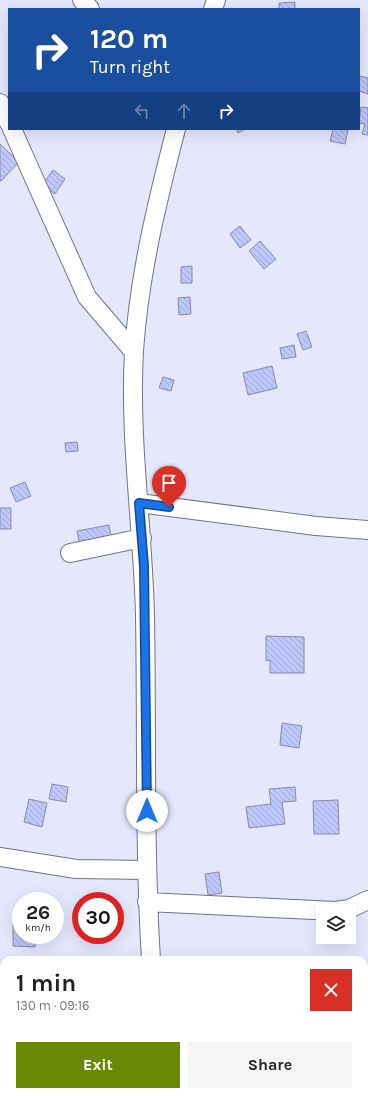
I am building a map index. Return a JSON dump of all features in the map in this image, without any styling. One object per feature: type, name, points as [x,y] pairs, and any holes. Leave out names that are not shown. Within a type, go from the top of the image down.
[{"type":"street","points":[[82,0],[89,8]]},
{"type":"street","points":[[0,103],[8,121]]},
{"type":"street","points":[[12,130],[87,298],[134,352]]},
{"type":"street","points":[[151,956],[147,902],[147,705],[142,538],[133,422],[134,352],[141,294],[154,214],[176,130]]},
{"type":"street","points":[[139,503],[316,526],[368,530]]},
{"type":"street","points":[[70,553],[142,538]]},
{"type":"street","points":[[0,857],[76,869],[147,870]]},
{"type":"street","points":[[147,902],[334,911],[349,909],[368,900]]},
{"type":"building","points":[[295,2],[295,8],[279,8],[279,3]]},
{"type":"building","points":[[360,76],[368,78],[368,94],[360,91]]},
{"type":"building","points":[[361,107],[368,108],[368,135],[362,134],[365,124],[360,123]]},
{"type":"building","points":[[236,130],[243,130],[238,133]]},
{"type":"building","points":[[333,130],[348,130],[345,144],[330,141]]},
{"type":"building","points":[[0,144],[19,162],[1,181],[0,181]]},
{"type":"building","points":[[53,170],[65,179],[55,194],[42,185]]},
{"type":"building","points":[[240,226],[251,240],[240,248],[230,234]]},
{"type":"building","points":[[260,241],[276,259],[264,269],[249,251]]},
{"type":"building","points":[[192,266],[192,283],[181,283],[181,267]]},
{"type":"building","points":[[190,297],[191,314],[179,315],[178,298]]},
{"type":"building","points":[[306,331],[312,347],[303,350],[297,334]]},
{"type":"building","points":[[294,345],[296,357],[282,359],[280,348]]},
{"type":"building","points":[[272,366],[277,388],[248,395],[243,373]]},
{"type":"building","points":[[163,377],[174,380],[171,391],[159,388]]},
{"type":"building","points":[[77,442],[78,451],[66,452],[65,443]]},
{"type":"building","points":[[25,482],[31,496],[16,502],[10,488]]},
{"type":"building","points":[[0,508],[11,508],[11,529],[0,529]]},
{"type":"building","points":[[109,525],[112,540],[80,545],[77,531]]},
{"type":"building","points":[[266,636],[304,637],[304,673],[270,673],[270,660],[266,661]]},
{"type":"building","points":[[282,723],[302,726],[299,748],[280,745]]},
{"type":"building","points":[[52,784],[68,787],[66,802],[49,799]]},
{"type":"building","points":[[295,787],[296,801],[282,802],[285,824],[249,828],[246,807],[271,804],[269,789]]},
{"type":"building","points":[[29,799],[47,803],[42,827],[24,822]]},
{"type":"building","points":[[338,800],[339,834],[314,834],[313,801]]},
{"type":"building","points":[[219,872],[222,893],[208,895],[205,874]]},
{"type":"building","points":[[13,944],[35,944],[35,947],[13,946]]},
{"type":"route","points":[[147,811],[147,705],[144,566],[139,503],[169,507]]}]
